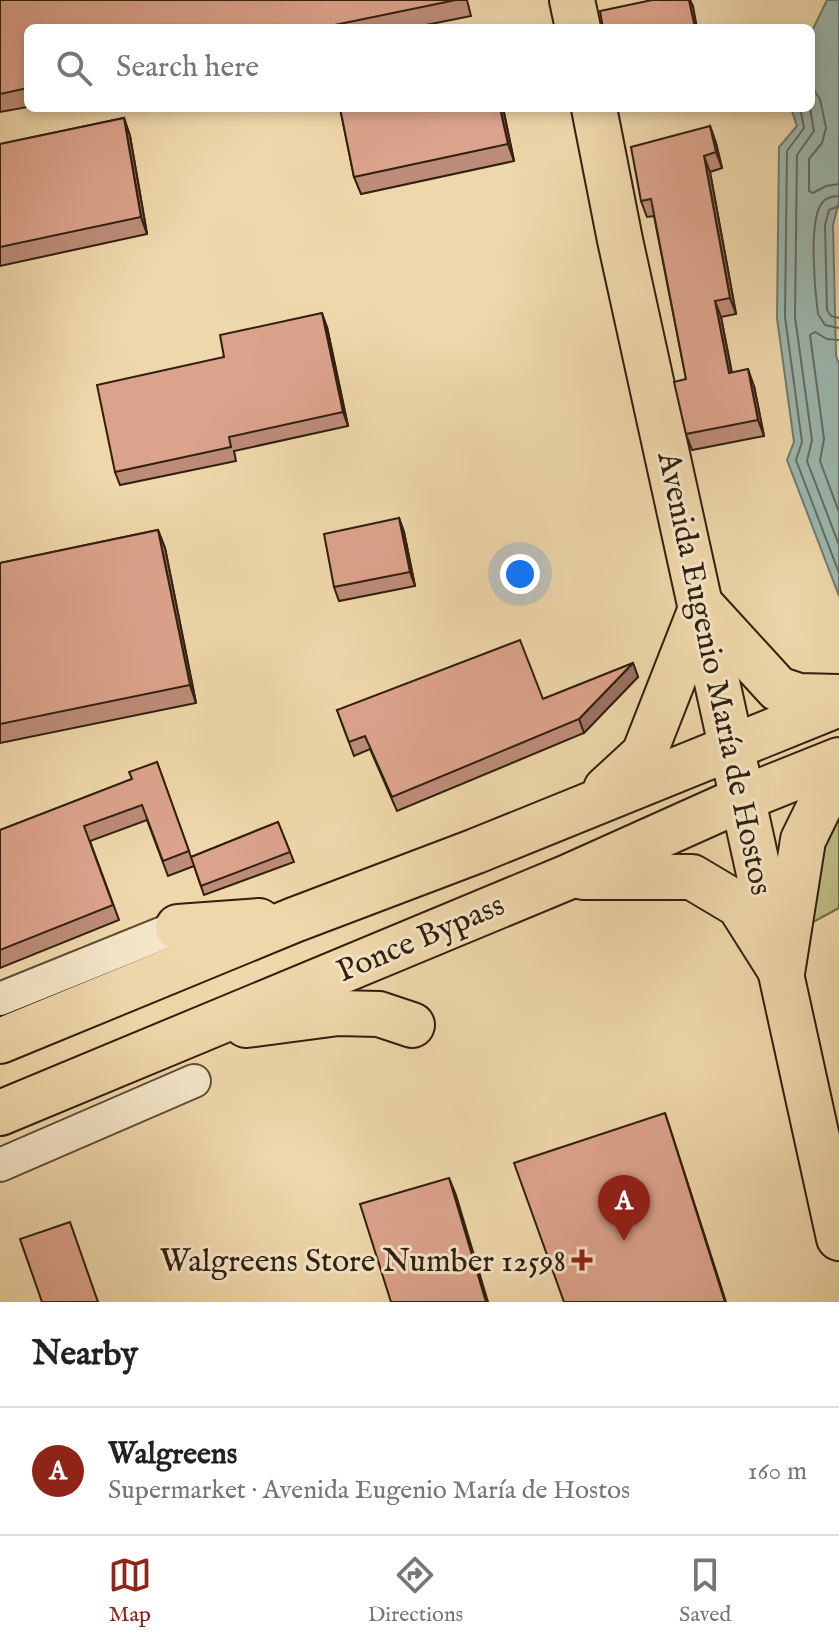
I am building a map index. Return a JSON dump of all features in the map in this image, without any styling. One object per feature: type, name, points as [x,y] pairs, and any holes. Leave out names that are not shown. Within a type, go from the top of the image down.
[{"type":"main road","points":[[572,0],[577,24]]},
{"type":"main road","name":"Avenida Eugenio María de Hostos","points":[[595,112],[620,240],[839,1238]]},
{"type":"main road","points":[[591,802],[644,754],[702,606],[778,689],[799,696],[839,697]]},
{"type":"main road","name":"Ponce Bypass","points":[[0,1041],[294,920],[476,851],[839,704]]},
{"type":"main road","name":"Ponce Bypass","points":[[0,1113],[568,877],[744,798],[839,760]]},
{"type":"main road","points":[[782,973],[803,840],[839,773]]},
{"type":"main road","points":[[568,877],[692,877],[739,905],[782,973]]},
{"type":"main road","points":[[178,927],[294,920]]},
{"type":"main road","points":[[192,1032],[338,1013],[379,1014],[412,1025]]},
{"type":"street","points":[[0,999],[178,927]]},
{"type":"street","points":[[0,1165],[194,1081]]},
{"type":"shaded area","points":[[839,808],[839,908],[804,927],[807,888]]},
{"type":"water","points":[[827,0],[839,0],[839,201],[833,225],[836,356],[839,364],[839,596],[787,460],[794,442],[777,318],[779,147],[797,126],[792,112],[815,112],[815,25]]},
{"type":"building","points":[[0,0],[456,0],[339,24],[24,24],[24,89],[0,94]]},
{"type":"building","points":[[652,0],[689,0],[694,24],[602,24],[600,11]]},
{"type":"building","points":[[341,112],[501,112],[508,144],[354,177]]},
{"type":"building","points":[[124,118],[141,217],[0,247],[0,144]]},
{"type":"building","points":[[710,126],[716,152],[704,156],[730,298],[715,301],[729,373],[748,369],[758,420],[686,434],[674,382],[686,379],[651,199],[641,201],[631,147]]},
{"type":"building","points":[[322,313],[343,412],[229,437],[231,447],[115,472],[97,385],[224,357],[220,335]]},
{"type":"building","points":[[399,518],[410,572],[334,587],[324,534]]},
{"type":"building","points":[[158,530],[190,685],[0,724],[0,563]]},
{"type":"building","points":[[520,640],[543,699],[633,663],[579,719],[392,797],[365,736],[349,742],[337,710]]},
{"type":"building","points":[[157,762],[189,851],[163,861],[142,805],[84,826],[113,905],[0,950],[0,830],[132,779],[129,772]]},
{"type":"building","points":[[278,822],[290,852],[201,886],[191,857]]},
{"type":"building","points":[[665,1113],[725,1302],[564,1302],[514,1163]]},
{"type":"building","points":[[449,1178],[486,1302],[391,1302],[360,1204]]},
{"type":"building","points":[[70,1222],[98,1302],[42,1302],[20,1239]]},
{"type":"place","name":"Walgreens","points":[[624,1241]]},
{"type":"place","name":"Walgreens Store Number 12598","points":[[582,1260]]}]
